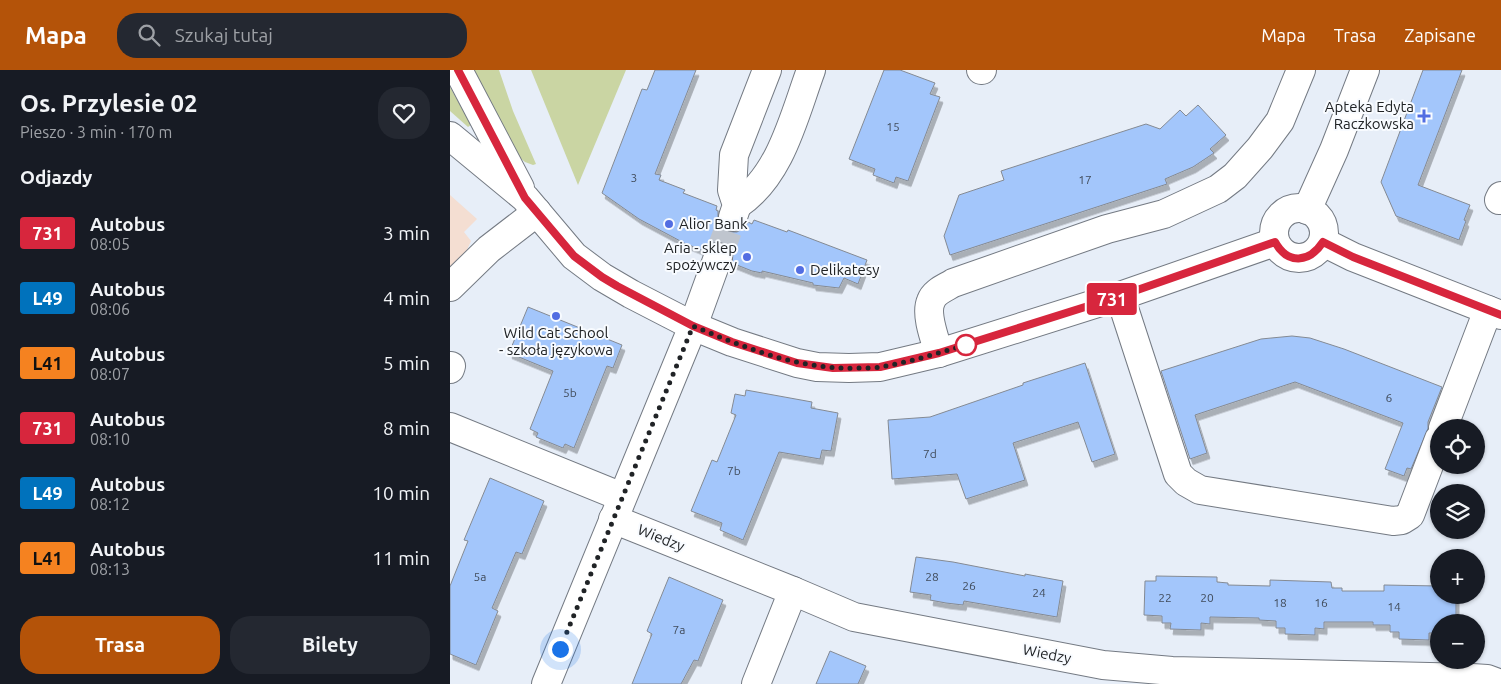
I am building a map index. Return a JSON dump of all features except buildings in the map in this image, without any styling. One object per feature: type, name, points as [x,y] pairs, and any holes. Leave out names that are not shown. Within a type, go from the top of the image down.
[{"type":"street","points":[[458,70],[531,205]]},
{"type":"street","points":[[767,70],[734,155],[732,190],[735,211],[750,196],[777,159],[811,70]]},
{"type":"street","points":[[939,353],[929,313],[930,301],[938,292],[952,283],[1107,230],[1164,214],[1218,189],[1236,176],[1260,148],[1280,120],[1301,70]]},
{"type":"street","points":[[1307,210],[1334,150],[1365,70]]},
{"type":"street","points":[[450,136],[531,205],[574,256],[602,277],[693,326],[776,357],[818,367],[880,367],[939,353],[1120,296],[1275,242]]},
{"type":"street","points":[[450,286],[531,205]]},
{"type":"street","points":[[1301,208],[1307,210],[1322,222],[1323,242],[1313,255],[1297,259],[1282,252],[1275,242],[1275,226],[1282,215],[1294,209],[1301,208]]},
{"type":"street","points":[[1323,242],[1353,257],[1494,313],[1447,419]]},
{"type":"street","points":[[546,684],[693,326],[718,257]]},
{"type":"street","points":[[1120,296],[1178,474],[1186,482],[1200,490],[1393,521],[1402,520],[1410,515],[1430,463]]},
{"type":"street","name":"Wiedzy","points":[[450,427],[793,591],[854,618],[1103,665],[1172,670],[1472,678],[1487,679],[1501,684]]},
{"type":"street","points":[[756,684],[793,591]]},
{"type":"shaded area","points":[[450,195],[477,219],[464,232],[471,241],[462,261],[450,271]]},
{"type":"green space","points":[[473,70],[499,70],[513,111],[536,164],[533,165],[525,162],[519,157]]},
{"type":"green space","points":[[531,70],[626,70],[578,185]]},
{"type":"green space","points":[[450,87],[471,125],[468,127],[450,111]]},
{"type":"tunnel","points":[[718,257],[733,217]]},
{"type":"bus line","name":"731","points":[[458,70],[525,198],[574,256],[617,286],[693,326],[732,342],[797,363],[833,368],[880,367],[939,353],[1120,296],[1275,242],[1282,252],[1297,259],[1313,255],[1323,242],[1353,257],[1501,315]]},
{"type":"place","name":"Apteka Edyta Raczkowska","points":[[1424,116]]},
{"type":"place","name":"Alior Bank","points":[[669,224]]},
{"type":"place","name":"Aria - sklep spożywczy","points":[[747,257]]},
{"type":"place","name":"Delikatesy","points":[[800,270]]},
{"type":"place","name":"Wild Cat School - szkoła językowa","points":[[556,316]]},
{"type":"route","points":[[560,649],[693,326],[776,357],[818,367],[880,367],[966,345]]}]
